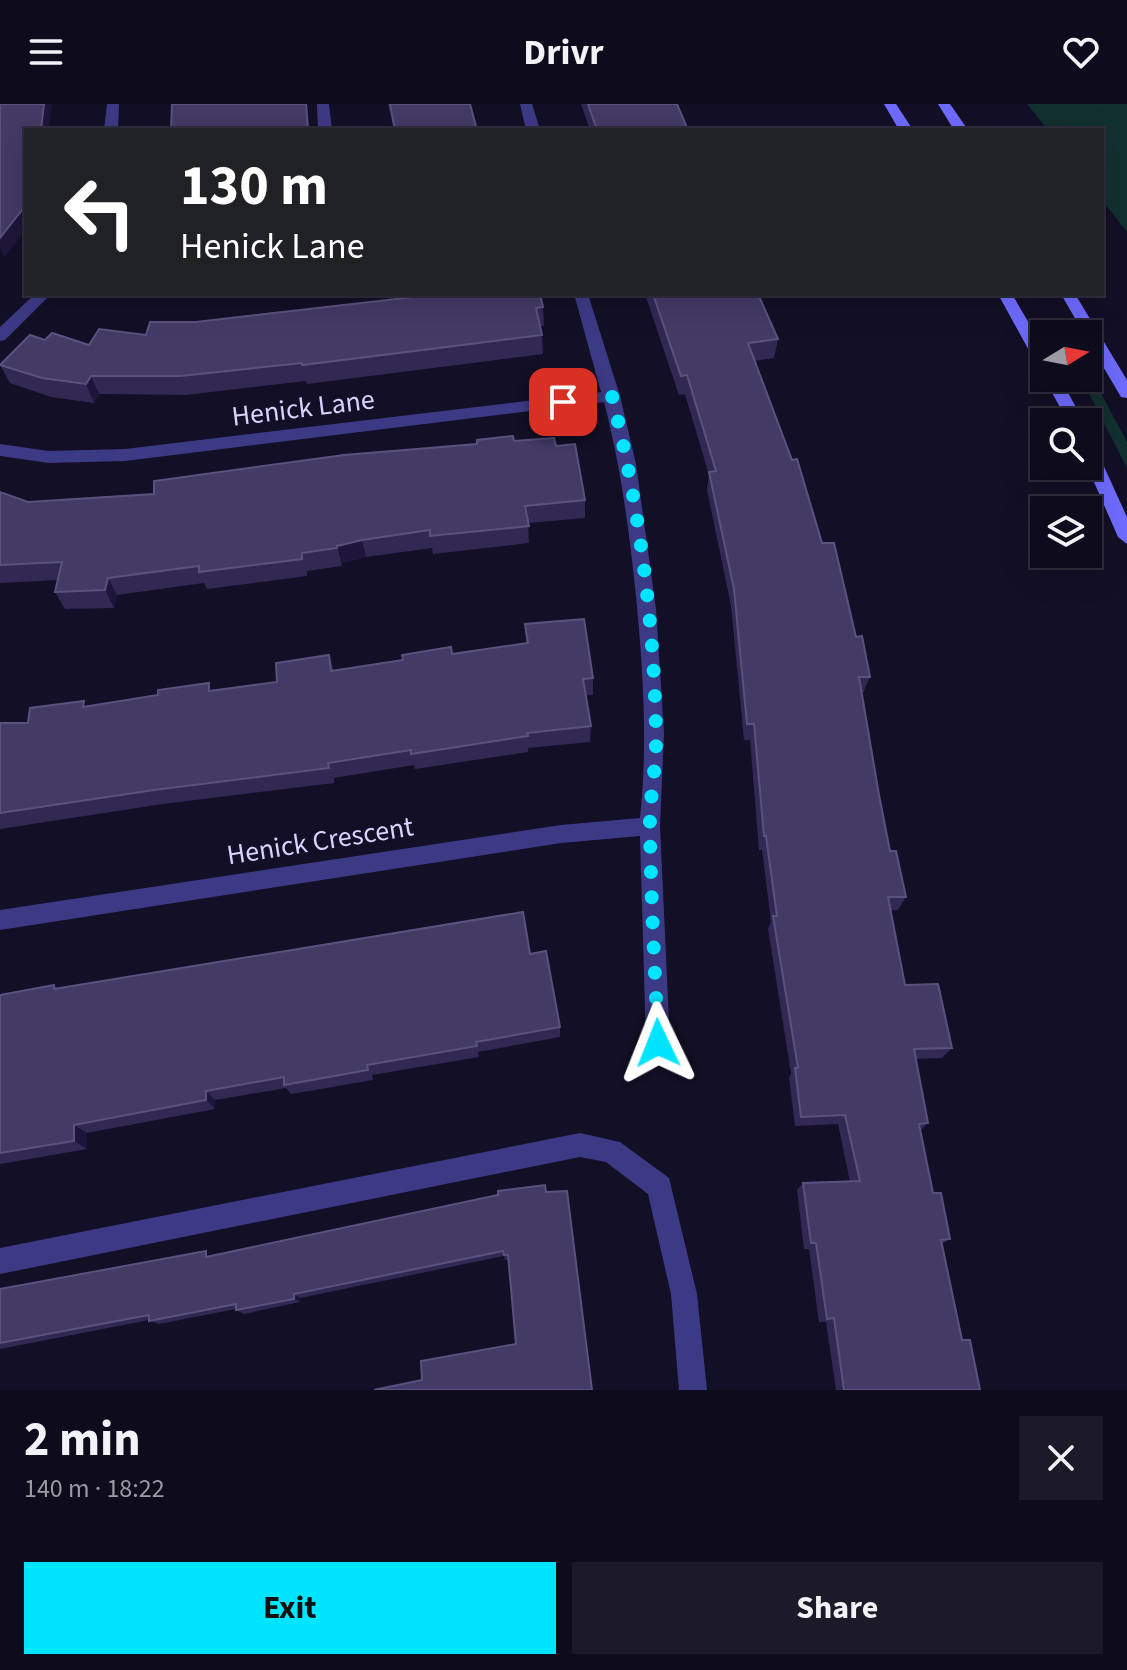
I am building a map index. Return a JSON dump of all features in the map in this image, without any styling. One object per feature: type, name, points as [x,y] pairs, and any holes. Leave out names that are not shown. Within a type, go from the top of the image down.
[{"type":"main road","points":[[890,104],[905,128]]},
{"type":"main road","points":[[944,104],[960,128]]},
{"type":"main road","points":[[1006,296],[1030,338]]},
{"type":"main road","points":[[1069,296],[1127,393]]},
{"type":"main road","points":[[1102,480],[1127,537]]},
{"type":"street","points":[[111,128],[113,104]]},
{"type":"street","points":[[323,104],[325,128]]},
{"type":"street","points":[[526,104],[532,128]]},
{"type":"street","points":[[0,336],[42,296]]},
{"type":"street","points":[[582,296],[612,396],[629,468],[652,662],[656,779],[650,826],[658,1043]]},
{"type":"street","name":"Henick Lane","points":[[0,450],[49,457],[125,455],[612,396]]},
{"type":"street","name":"Henick Crescent","points":[[0,920],[561,834],[650,826]]},
{"type":"street","points":[[0,1261],[580,1145],[611,1151],[660,1187],[662,1218],[684,1294],[693,1390]]},
{"type":"green space","points":[[1027,104],[1127,104],[1127,232],[1104,203],[1104,128],[1046,128]]},
{"type":"green space","points":[[1088,392],[1100,392],[1127,442],[1127,468],[1102,419],[1102,408],[1096,408]]},
{"type":"building","points":[[0,104],[44,104],[41,128],[24,128],[24,205],[0,238]]},
{"type":"building","points":[[172,104],[306,104],[308,128],[171,128]]},
{"type":"building","points":[[390,104],[470,104],[476,128],[395,128]]},
{"type":"building","points":[[588,104],[677,104],[687,128],[596,128]]},
{"type":"building","points":[[423,296],[540,296],[543,307],[536,308],[542,335],[302,365],[180,376],[91,376],[86,384],[42,378],[0,365],[30,335],[45,340],[52,333],[89,345],[99,329],[146,335],[150,322],[196,322]]},
{"type":"building","points":[[654,296],[759,296],[778,339],[748,343],[792,460],[797,459],[822,543],[834,543],[856,637],[862,636],[870,677],[859,677],[890,851],[896,851],[906,897],[888,897],[905,985],[938,984],[952,1048],[914,1049],[928,1123],[919,1124],[933,1193],[941,1193],[950,1239],[941,1240],[962,1340],[970,1340],[980,1390],[844,1390],[834,1318],[827,1319],[816,1243],[811,1243],[803,1183],[860,1181],[845,1115],[801,1117],[795,1068],[798,1068],[773,916],[777,916],[764,836],[754,724],[747,724],[734,589],[709,472],[716,471],[687,375],[681,376]]},
{"type":"building","points":[[513,436],[514,441],[554,438],[556,446],[575,444],[585,500],[525,506],[529,526],[430,536],[430,530],[302,553],[302,559],[199,572],[199,566],[108,578],[105,590],[55,592],[62,562],[0,565],[0,492],[28,502],[154,494],[154,481],[344,455],[477,444],[477,440]]},
{"type":"building","points":[[584,619],[593,678],[583,679],[591,726],[527,733],[528,736],[411,754],[411,750],[328,763],[329,768],[0,813],[0,723],[28,723],[30,708],[84,701],[83,707],[158,695],[158,690],[209,683],[209,691],[277,682],[276,663],[329,655],[331,671],[403,660],[402,655],[451,647],[452,654],[528,643],[525,624]]},
{"type":"building","points":[[523,912],[530,954],[546,951],[560,1027],[476,1042],[477,1046],[367,1065],[368,1070],[284,1085],[284,1077],[206,1091],[206,1100],[74,1125],[74,1141],[0,1153],[0,995],[54,985],[54,989]]},
{"type":"building","points":[[545,1185],[546,1192],[567,1191],[592,1390],[374,1390],[422,1380],[421,1361],[516,1344],[508,1255],[504,1255],[503,1251],[294,1294],[294,1299],[236,1310],[236,1304],[149,1321],[149,1315],[0,1343],[0,1289],[206,1251],[206,1257],[498,1195],[498,1191]]},
{"type":"route","points":[[563,402],[612,396],[629,468],[652,662],[656,732],[656,779],[650,826],[658,1043]]}]
